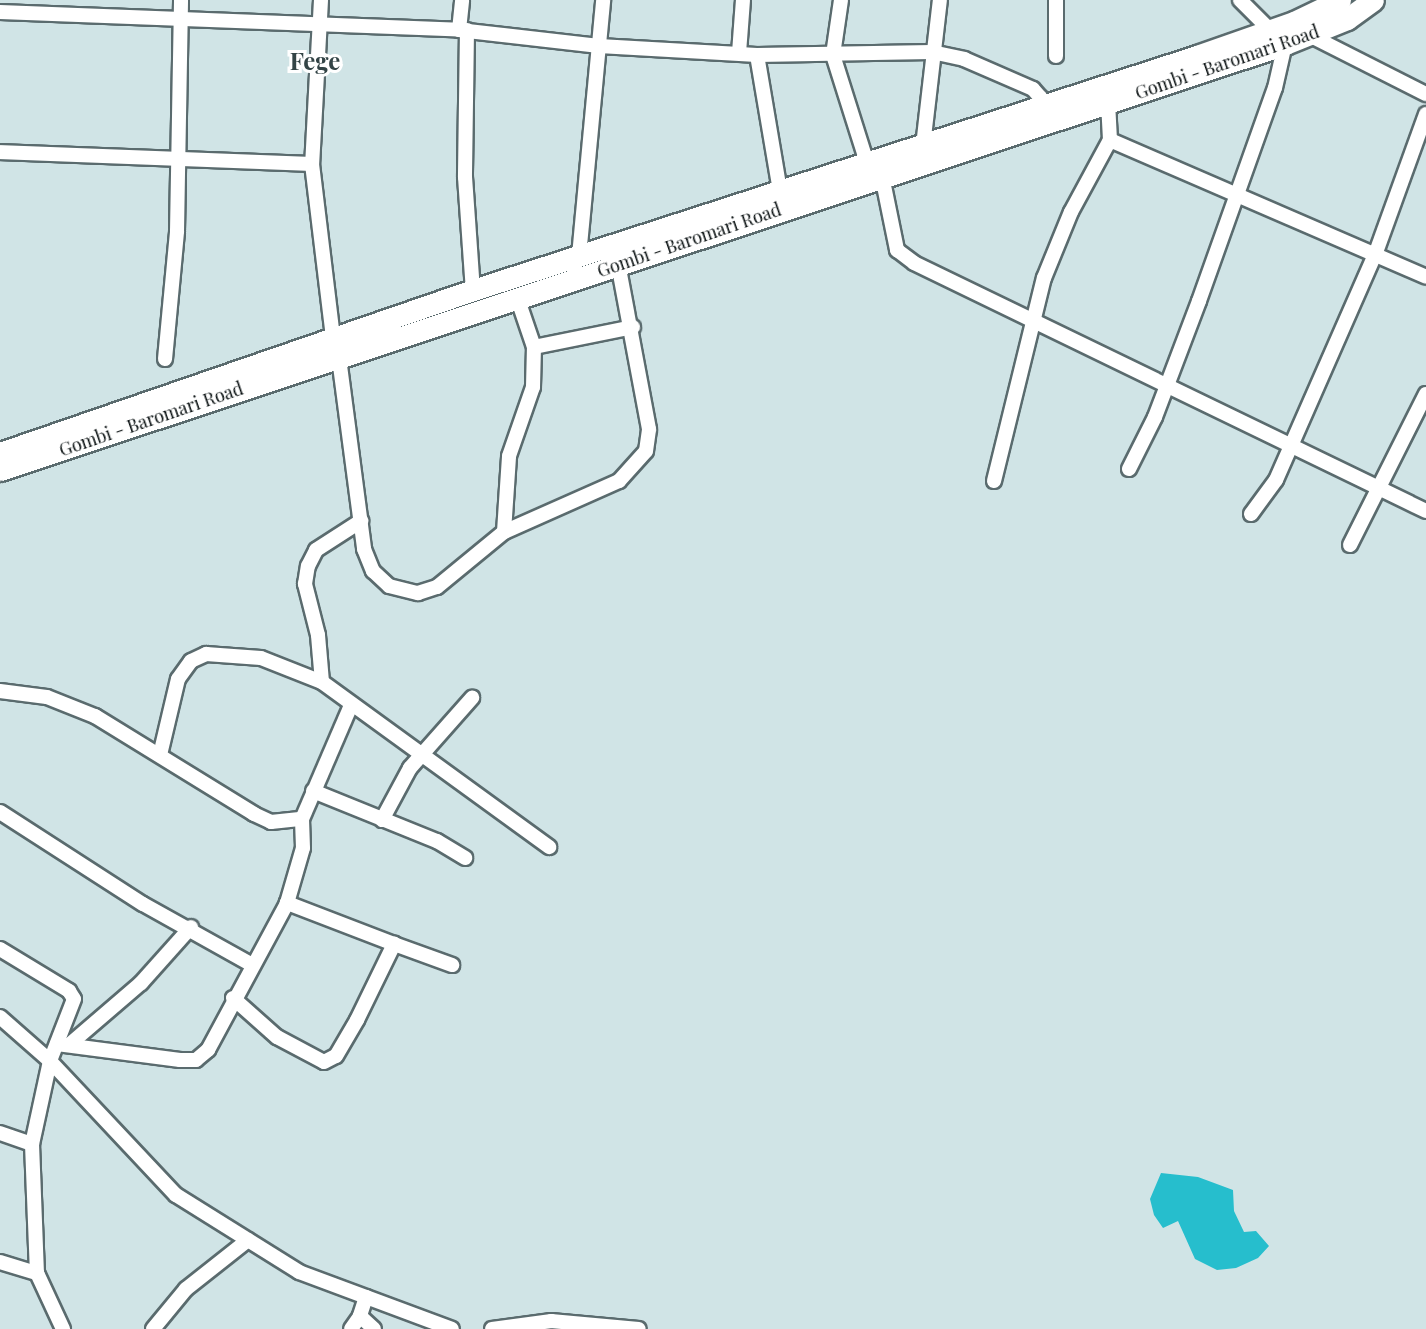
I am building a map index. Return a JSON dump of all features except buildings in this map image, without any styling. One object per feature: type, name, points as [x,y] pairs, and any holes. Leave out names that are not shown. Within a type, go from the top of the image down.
[{"type":"main road","name":"Gombi - Baromari Road","points":[[0,470],[339,358],[461,301],[579,256],[780,191],[874,170],[923,146],[1039,116],[1108,104],[1277,37],[1340,0]]},
{"type":"main road","name":"Gombi - Baromari Road","points":[[0,453],[333,338],[461,301],[517,297],[618,264],[874,170],[1277,37],[1309,35],[1347,19],[1373,0]]},
{"type":"street","points":[[165,359],[177,230],[181,0]]},
{"type":"street","points":[[321,0],[312,164],[333,338]]},
{"type":"street","points":[[461,301],[465,177],[462,0]]},
{"type":"street","points":[[579,256],[603,0]]},
{"type":"street","points":[[739,53],[743,0]]},
{"type":"street","points":[[841,0],[832,55],[874,170],[897,250],[1031,321],[1426,511]]},
{"type":"street","points":[[923,146],[940,0]]},
{"type":"street","points":[[1056,0],[1056,56]]},
{"type":"street","points":[[1129,469],[1165,385],[1275,89],[1277,37],[1240,0]]},
{"type":"street","points":[[0,12],[17,7],[181,21],[463,30],[599,46],[757,55],[932,52],[964,59],[1033,89],[1040,97],[1039,116]]},
{"type":"street","points":[[1309,35],[1426,94]]},
{"type":"street","points":[[757,55],[780,191]]},
{"type":"street","points":[[993,481],[1031,321],[1061,233],[1110,140],[1108,104]]},
{"type":"street","points":[[1251,514],[1276,480],[1375,255],[1426,114]]},
{"type":"street","points":[[1110,140],[1426,277]]},
{"type":"street","points":[[0,152],[178,156],[312,164]]},
{"type":"street","points":[[339,358],[361,522],[373,571],[389,586],[418,593],[437,587],[504,532],[619,481],[646,451],[649,429],[633,327],[618,264]]},
{"type":"street","points":[[504,532],[509,457],[533,387],[534,347],[517,297]]},
{"type":"street","points":[[534,347],[633,327]]},
{"type":"street","points":[[1350,545],[1426,394]]},
{"type":"street","points":[[322,682],[318,635],[305,584],[308,566],[316,550],[361,522]]},
{"type":"street","points":[[160,755],[178,679],[191,661],[206,654],[261,658],[322,682],[549,847]]},
{"type":"street","points":[[0,691],[68,705],[160,755],[271,822],[302,818]]},
{"type":"street","points":[[382,820],[396,790],[423,754],[472,698]]},
{"type":"street","points":[[64,1044],[97,1052],[196,1060],[208,1050],[233,998],[287,903],[303,848],[302,818],[351,705]]},
{"type":"street","points":[[313,791],[449,846],[465,858]]},
{"type":"street","points":[[0,812],[143,904],[191,927],[252,965]]},
{"type":"street","points":[[287,903],[452,965]]},
{"type":"street","points":[[63,1329],[37,1273],[32,1144],[50,1061],[64,1044],[141,983],[191,927]]},
{"type":"street","points":[[233,998],[276,1037],[330,1063],[358,1020],[394,944]]},
{"type":"street","points":[[0,949],[69,991],[74,999],[64,1044]]},
{"type":"street","points":[[0,1017],[50,1061],[176,1195],[299,1272],[452,1329]]},
{"type":"street","points":[[0,1133],[32,1144]]},
{"type":"street","points":[[153,1329],[186,1289],[248,1240]]},
{"type":"street","points":[[0,1262],[37,1273]]},
{"type":"street","points":[[351,1329],[360,1316],[366,1297]]},
{"type":"street","points":[[360,1316],[374,1329]]},
{"type":"street","points":[[492,1329],[551,1321],[639,1329]]},
{"type":"shaded area","points":[[1161,1173],[1198,1177],[1233,1190],[1234,1211],[1244,1232],[1256,1231],[1269,1246],[1258,1258],[1236,1268],[1217,1270],[1195,1259],[1178,1221],[1163,1228],[1154,1215],[1150,1199]]},
{"type":"district","name":"Fege","points":[[315,61]]}]
